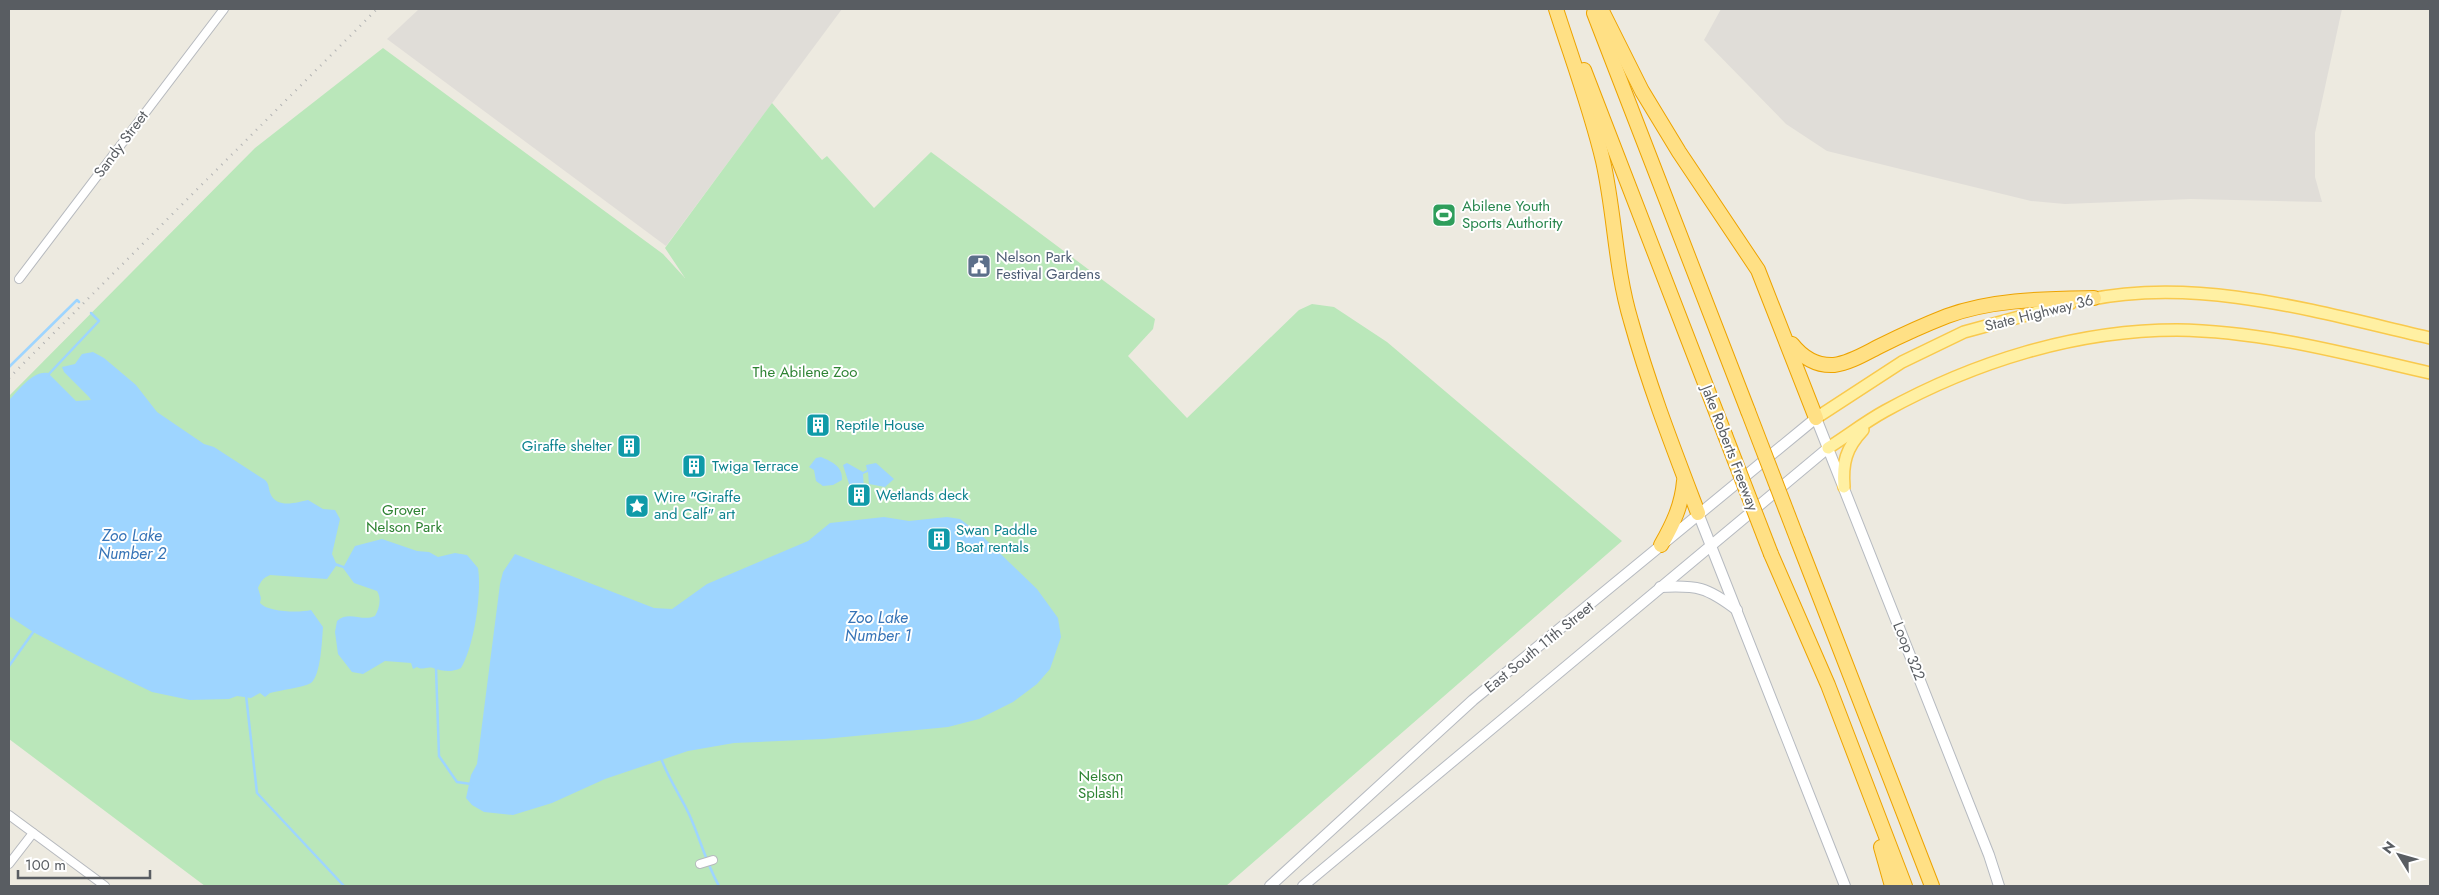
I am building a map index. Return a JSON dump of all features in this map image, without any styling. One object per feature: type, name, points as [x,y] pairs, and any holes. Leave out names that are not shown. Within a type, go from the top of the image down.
[{"type":"highway","name":"Jake Roberts Freeway","points":[[1558,9],[1770,554],[1828,685],[1905,886]]},
{"type":"highway","points":[[1558,9],[1602,160],[1609,196],[1616,257],[1630,319],[1698,513]]},
{"type":"highway","name":"Jake Roberts Freeway","points":[[1592,9],[1932,886]]},
{"type":"highway","points":[[1601,9],[1642,91],[1679,152],[1758,270],[1785,334],[1816,418]]},
{"type":"highway","points":[[1785,334],[1801,356],[1816,363],[1834,365],[1853,359],[1930,323],[1976,308],[2038,299],[2094,298]]},
{"type":"highway","points":[[1661,545],[1679,508],[1685,477]]},
{"type":"highway","points":[[1864,782],[1892,886]]},
{"type":"main road","name":"State Highway 36","points":[[1816,418],[1902,362],[1964,332],[2047,308],[2094,298],[2159,292],[2262,300],[2430,338]]},
{"type":"main road","points":[[1828,448],[1873,419],[1931,388],[2013,355],[2093,337],[2136,332],[2210,332],[2283,341],[2430,373]]},
{"type":"main road","name":"Loop 322","points":[[1816,418],[1989,855],[1999,886]]},
{"type":"main road","name":"East South 11th Street","points":[[1270,886],[1473,700],[1698,513],[1816,418]]},
{"type":"main road","points":[[1844,487],[1842,468],[1845,454],[1853,441],[1873,419]]},
{"type":"main road","name":"East South 11th Street","points":[[1303,886],[1828,448]]},
{"type":"main road","points":[[1698,513],[1845,886]]},
{"type":"main road","points":[[1660,587],[1694,587],[1709,590],[1738,612]]},
{"type":"street","name":"Sandy Street","points":[[19,279],[224,9]]},
{"type":"street","points":[[9,815],[105,886]]},
{"type":"street","points":[[9,864],[33,833]]},
{"type":"street","points":[[700,864],[713,860]]},
{"type":"shaded area","points":[[419,9],[842,9],[666,246],[387,39]]},
{"type":"shaded area","points":[[1721,9],[2342,9],[2315,133],[2315,177],[2322,202],[2191,199],[2065,204],[2031,201],[1827,151],[1786,124],[1704,40]]},
{"type":"green space","name":"Grover Nelson Park","points":[[383,48],[663,254],[685,278],[665,248],[772,103],[822,160],[827,156],[874,208],[931,152],[1155,319],[1153,329],[1128,356],[1187,418],[1299,310],[1312,304],[1334,307],[1387,342],[1622,541],[1226,886],[205,886],[9,739],[9,396],[255,148]]},
{"type":"water","name":"Zoo Lake Number 2","points":[[93,352],[104,358],[136,385],[157,412],[204,444],[214,447],[265,480],[271,495],[278,502],[288,504],[308,500],[323,509],[335,510],[340,519],[332,554],[336,563],[344,566],[355,546],[382,539],[417,551],[429,552],[438,557],[455,553],[467,555],[478,568],[479,591],[476,620],[470,647],[461,668],[450,671],[431,668],[421,669],[417,667],[413,669],[411,663],[385,661],[363,674],[352,672],[338,654],[335,632],[337,621],[346,616],[365,618],[375,616],[380,601],[377,591],[354,583],[343,568],[336,566],[327,579],[270,575],[260,583],[258,588],[261,598],[260,603],[264,606],[284,611],[311,610],[323,627],[319,665],[311,683],[270,693],[265,697],[260,693],[251,698],[237,696],[229,699],[190,700],[152,692],[33,632],[9,616],[9,400],[32,378],[42,373],[48,373],[76,401],[91,400],[64,372],[62,367],[75,364],[82,354]]},
{"type":"water","points":[[821,457],[839,468],[842,480],[833,485],[823,486],[816,481],[814,470],[809,467],[816,458]]},
{"type":"water","points":[[847,463],[863,472],[867,470],[866,465],[876,463],[894,479],[885,487],[869,484],[868,472],[863,474],[864,488],[851,490],[843,465]]},
{"type":"water","name":"Zoo Lake Number 1","points":[[884,517],[909,521],[947,517],[960,519],[980,534],[1037,589],[1058,618],[1061,637],[1050,669],[1037,684],[1013,702],[979,719],[948,727],[824,739],[734,743],[688,751],[605,779],[552,803],[513,815],[484,812],[472,805],[466,798],[471,775],[477,764],[500,584],[503,572],[515,554],[654,608],[672,609],[707,584],[808,541],[830,523]]},
{"type":"waterway","points":[[9,367],[77,300],[79,302]]},
{"type":"waterway","points":[[47,376],[99,321],[91,313]]},
{"type":"waterway","points":[[9,666],[34,631]]},
{"type":"waterway","points":[[436,668],[439,756],[457,782],[471,784]]},
{"type":"waterway","points":[[246,695],[257,793],[344,886]]},
{"type":"waterway","points":[[661,758],[689,814],[719,886]]},
{"type":"railway","points":[[9,378],[377,9]]},
{"type":"place","name":"Abilene Youth Sports Authority","points":[[1444,215]]},
{"type":"place","name":"Nelson Park Festival Gardens","points":[[979,266]]},
{"type":"place","name":"Reptile House","points":[[818,425]]},
{"type":"place","name":"Giraffe shelter","points":[[629,446]]},
{"type":"place","name":"Twiga Terrace","points":[[694,466]]},
{"type":"place","name":"Wetlands deck","points":[[859,495]]},
{"type":"place","name":"Wire \"Giraffe and Calf\" art","points":[[637,506]]},
{"type":"place","name":"Swan Paddle Boat rentals","points":[[939,539]]},
{"type":"park label","name":"The Abilene Zoo","points":[[805,372]]},
{"type":"park label","name":"Nelson Splash!","points":[[1101,784]]}]
